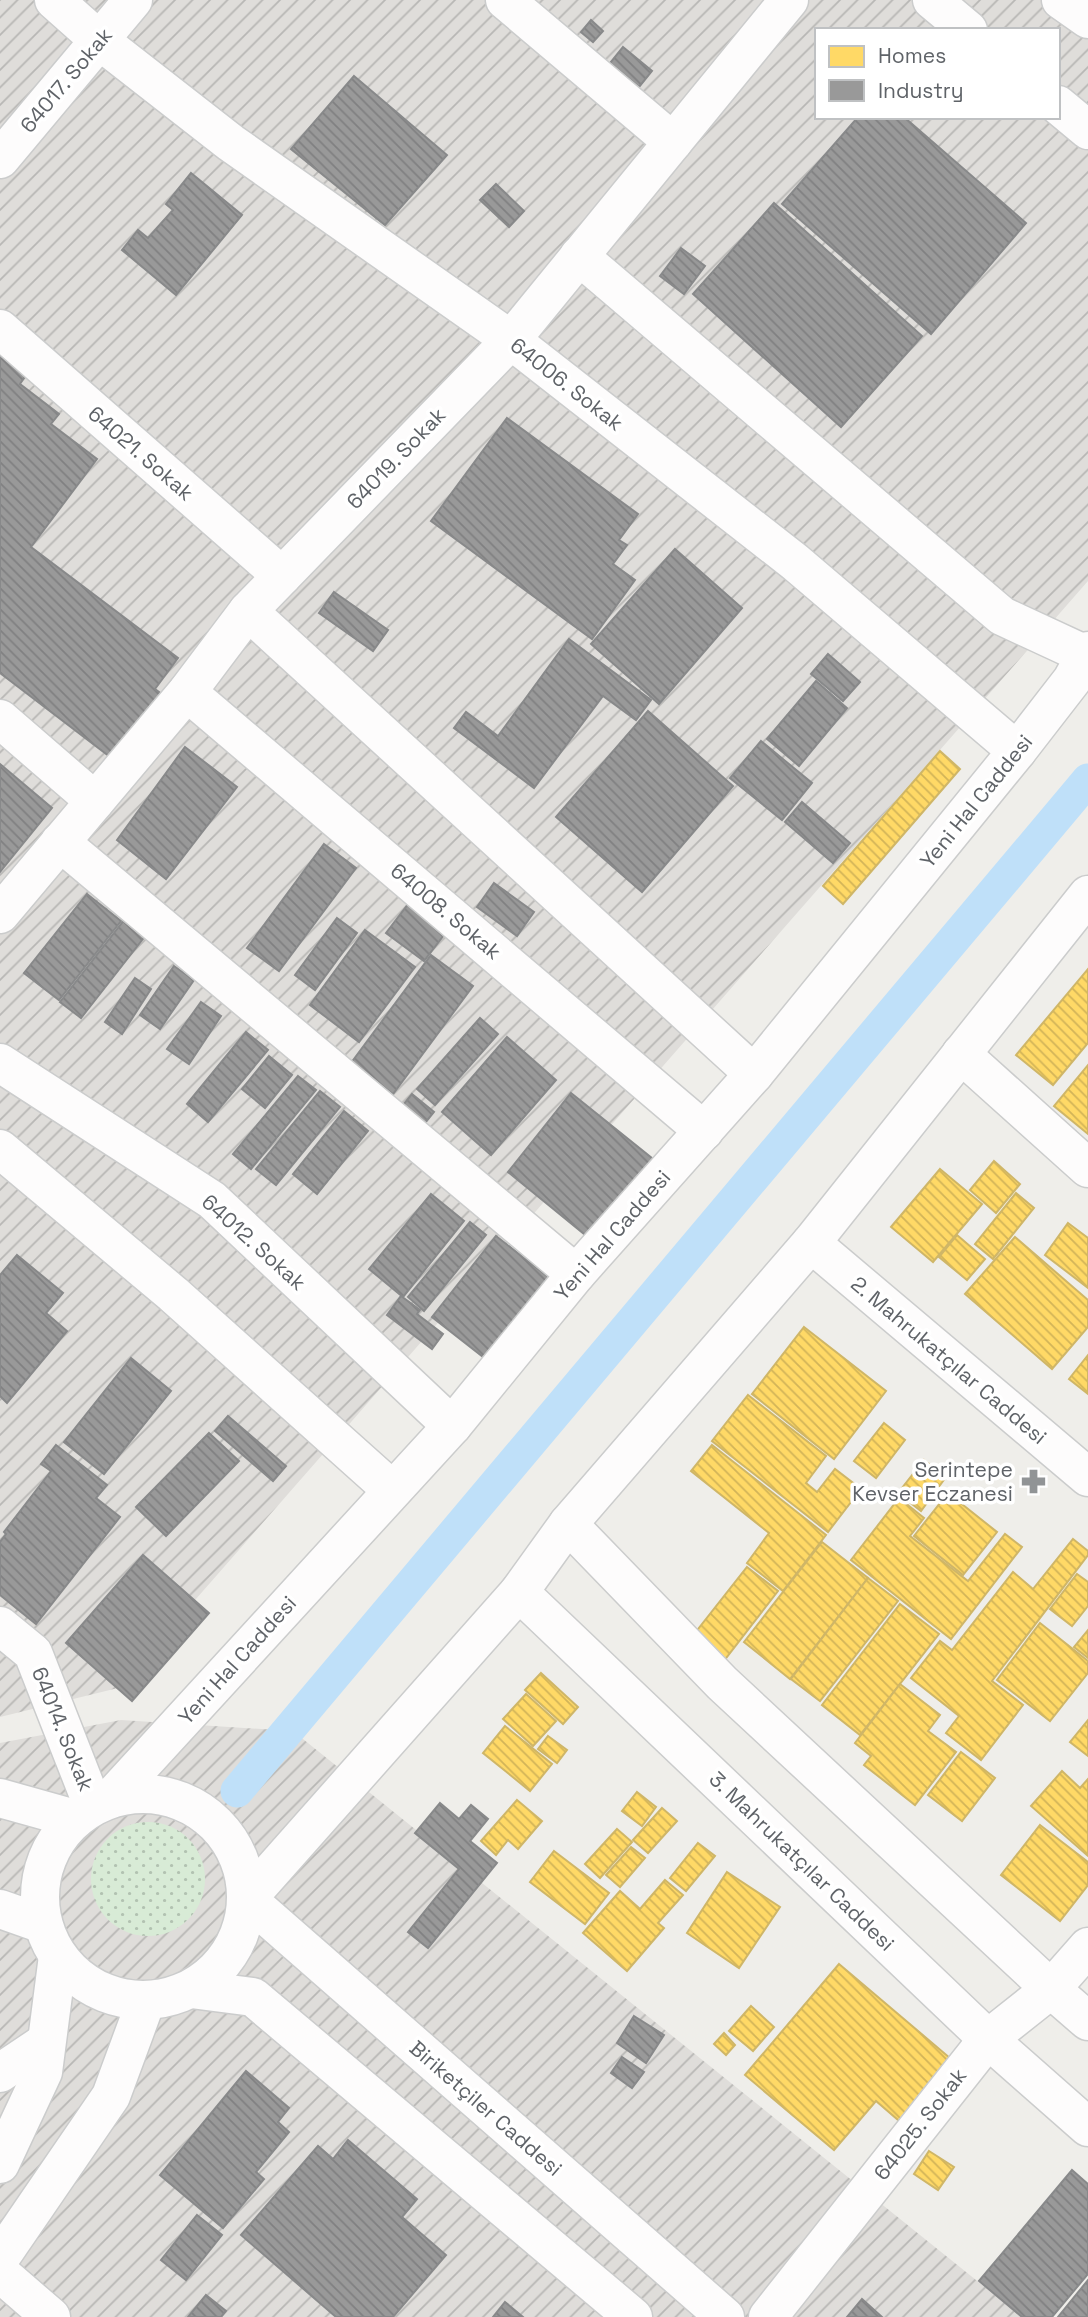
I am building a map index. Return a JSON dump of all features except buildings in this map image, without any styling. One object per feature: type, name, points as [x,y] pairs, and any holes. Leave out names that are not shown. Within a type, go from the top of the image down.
[{"type":"street","name":"64006. Sokak","points":[[54,0],[99,40],[231,143],[511,340],[795,562],[1017,751]]},
{"type":"street","name":"64017. Sokak","points":[[0,159],[133,0]]},
{"type":"street","points":[[505,0],[673,142]]},
{"type":"street","name":"64019. Sokak","points":[[0,914],[187,692],[248,611],[511,340],[789,0]]},
{"type":"street","points":[[932,0],[966,28]]},
{"type":"street","points":[[1061,0],[1088,19]]},
{"type":"street","points":[[1060,107],[1088,130]]},
{"type":"street","points":[[579,256],[1002,616],[1087,653]]},
{"type":"street","name":"64021. Sokak","points":[[0,329],[282,576]]},
{"type":"street","points":[[248,611],[754,1074]]},
{"type":"street","name":"Yeni Hal Caddesi","points":[[93,1808],[452,1426],[576,1273],[754,1074],[1017,751],[1072,680],[1087,653]]},
{"type":"street","name":"64008. Sokak","points":[[187,692],[704,1130]]},
{"type":"street","points":[[0,719],[95,801]]},
{"type":"street","points":[[60,842],[576,1273]]},
{"type":"street","points":[[247,1899],[519,1592],[568,1524],[811,1243],[1088,895]]},
{"type":"street","points":[[961,1054],[1088,1168]]},
{"type":"street","name":"64012. Sokak","points":[[0,1063],[212,1200],[452,1426]]},
{"type":"street","points":[[0,1149],[173,1294],[392,1490]]},
{"type":"street","name":"2. Mahrukatçılar Caddesi","points":[[811,1243],[1088,1477]]},
{"type":"street","points":[[568,1524],[722,1683],[1088,2021]]},
{"type":"street","name":"3. Mahrukatçılar Caddesi","points":[[519,1592],[988,2039],[1088,2126]]},
{"type":"street","name":"64014. Sokak","points":[[0,1626],[33,1653],[93,1808]]},
{"type":"street","points":[[0,1798],[93,1808],[143,1793],[176,1798],[205,1813],[228,1837],[243,1867],[247,1899],[243,1927],[231,1952],[214,1973],[191,1989],[169,1998],[146,2001],[112,1996],[81,1981],[51,1940],[40,1906],[40,1886],[46,1861],[58,1838],[93,1808]]},
{"type":"street","name":"Biriketçiler Caddesi","points":[[247,1899],[725,2317]]},
{"type":"street","points":[[0,1909],[51,1940]]},
{"type":"street","points":[[0,2164],[43,2072],[51,1940]]},
{"type":"street","name":"64025. Sokak","points":[[768,2317],[988,2039],[1051,1989],[1088,1947]]},
{"type":"street","points":[[191,1989],[253,1997],[633,2317]]},
{"type":"street","points":[[0,2258],[111,2096],[146,2001]]},
{"type":"street","points":[[0,2073],[46,2042]]},
{"type":"street","points":[[0,2273],[51,2317]]},
{"type":"shaded area","points":[[0,0],[1088,0],[1088,581],[118,1688],[0,1717]]},
{"type":"shaded area","points":[[121,1720],[293,1731],[1022,2317],[0,2317],[0,1743]]},
{"type":"green space","points":[[148,1822],[170,1826],[180,1831],[196,1847],[201,1857],[205,1879],[201,1901],[196,1911],[180,1927],[170,1932],[148,1936],[126,1932],[116,1927],[100,1911],[95,1901],[91,1879],[95,1857],[100,1847],[116,1831],[126,1826]]},
{"type":"waterway","points":[[237,1791],[1088,780]]},
{"type":"place","name":"Serintepe Kevser Eczanesi","points":[[1033,1481]]}]
